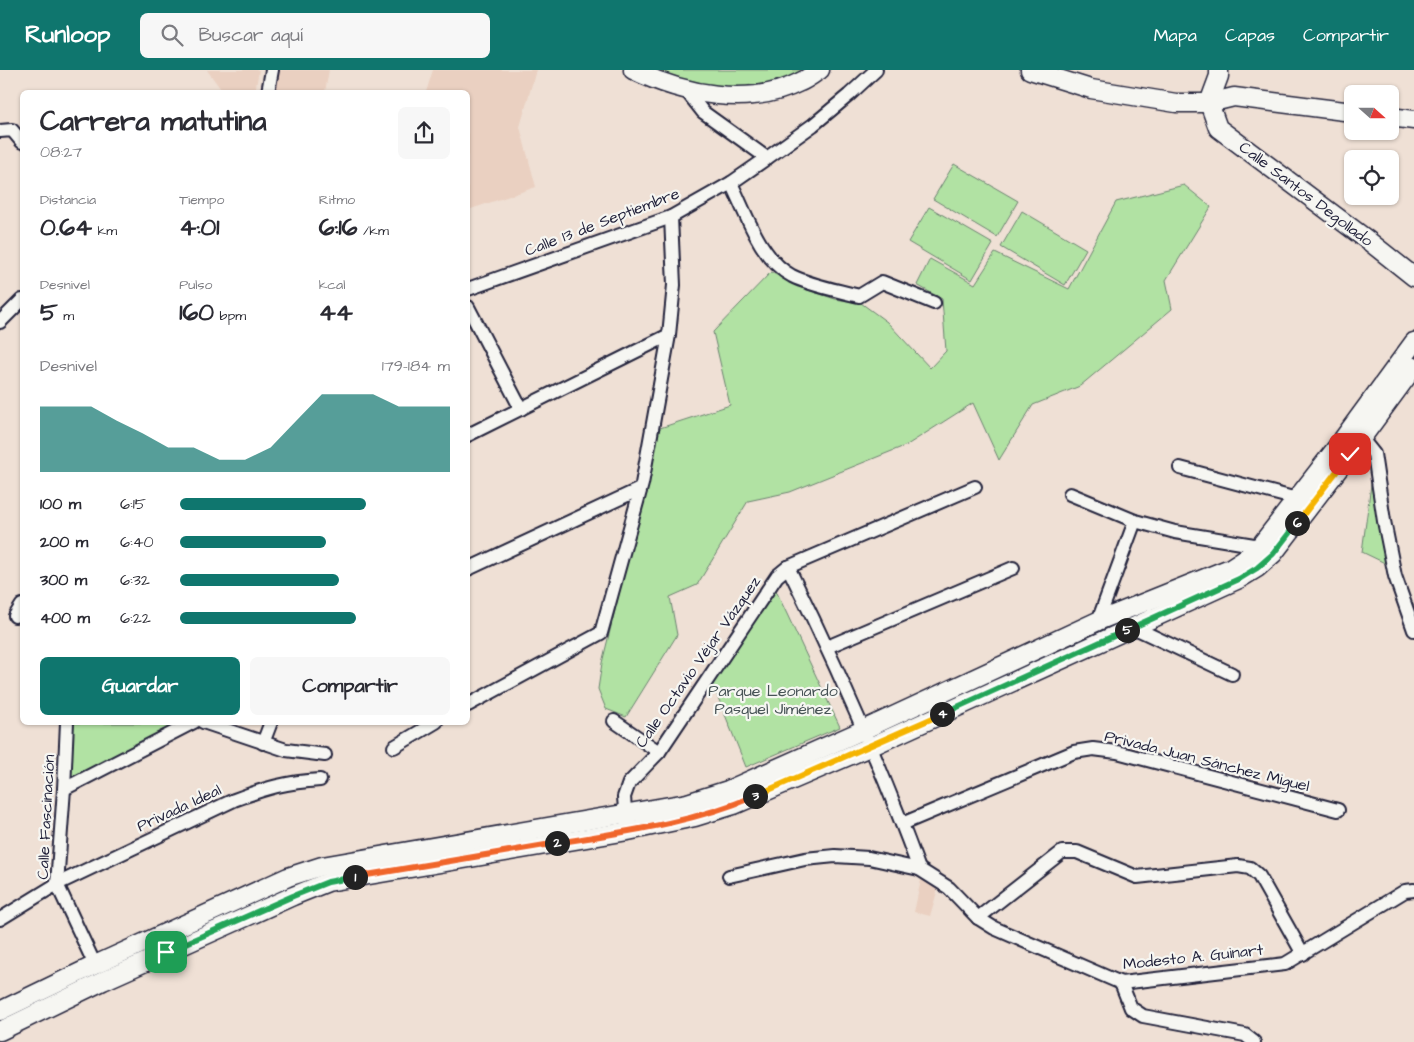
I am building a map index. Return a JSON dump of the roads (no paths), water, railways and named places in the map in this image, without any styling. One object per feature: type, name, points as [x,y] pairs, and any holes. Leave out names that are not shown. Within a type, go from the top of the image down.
[{"type":"main road","points":[[633,70],[651,78],[685,88],[719,95],[750,95],[775,91],[800,83],[820,70]]},
{"type":"main road","points":[[1209,103],[1219,76],[1218,70]]},
{"type":"main road","points":[[1043,72],[1091,89],[1176,103],[1209,103],[1234,97],[1344,111]]},
{"type":"main road","name":"Calle Santos Degollado","points":[[1209,103],[1218,128],[1414,277]]},
{"type":"main road","points":[[1399,118],[1414,120]]},
{"type":"main road","points":[[0,1012],[95,965],[288,877],[322,866],[627,823],[695,817],[734,805],[872,746],[1239,579],[1257,568],[1273,554],[1356,434],[1414,342]]},
{"type":"main road","points":[[0,1031],[103,981],[328,882],[627,823],[728,790],[863,730],[1098,621],[1230,568],[1260,546],[1297,499],[1414,367]]},
{"type":"street","points":[[268,90],[272,70]]},
{"type":"street","name":"Calle 13 de Septiembre","points":[[470,288],[671,217],[731,183],[767,158],[842,101],[876,70]]},
{"type":"street","points":[[685,88],[703,112],[767,158]]},
{"type":"street","points":[[6,130],[20,140]]},
{"type":"street","points":[[731,183],[762,247],[776,265],[792,276],[815,285],[859,296],[882,282],[934,303]]},
{"type":"street","points":[[470,704],[601,633],[640,490],[669,335],[674,284],[671,217]]},
{"type":"street","points":[[0,322],[20,302]]},
{"type":"street","points":[[470,311],[521,409]]},
{"type":"street","points":[[470,434],[669,335]]},
{"type":"street","points":[[1356,434],[1374,454],[1384,521],[1395,576],[1414,630]]},
{"type":"street","points":[[1180,468],[1297,499]]},
{"type":"street","points":[[919,869],[872,746],[788,567],[975,487]]},
{"type":"street","points":[[470,568],[640,490]]},
{"type":"street","points":[[1070,494],[1135,521],[1175,532],[1260,546]]},
{"type":"street","points":[[1098,621],[1135,521]]},
{"type":"street","name":"Calle Octavio Véjar Vázquez","points":[[627,823],[624,797],[629,783],[659,752],[777,576],[788,567]]},
{"type":"street","points":[[827,647],[1013,568]]},
{"type":"street","points":[[15,616],[20,608]]},
{"type":"street","points":[[1133,627],[1232,674]]},
{"type":"street","points":[[614,721],[659,752]]},
{"type":"street","name":"Calle Fascinación","points":[[67,725],[57,884],[95,965]]},
{"type":"street","points":[[64,789],[188,725]]},
{"type":"street","points":[[212,725],[286,750],[325,755]]},
{"type":"street","points":[[263,743],[270,725]]},
{"type":"street","points":[[394,747],[431,725]]},
{"type":"street","name":"Privada Juan Sánchez Miguel","points":[[902,824],[1074,752],[1093,749],[1117,752],[1338,810]]},
{"type":"street","name":"Privada Ideal","points":[[0,919],[57,884],[234,800],[264,789],[293,782],[320,780]]},
{"type":"street","points":[[978,918],[1062,852],[1077,852],[1137,877],[1238,866],[1250,868],[1259,876],[1303,954]]},
{"type":"street","name":"Modesto A. Guinart","points":[[729,876],[805,859],[835,856],[869,858],[919,869],[949,888],[978,918],[994,928],[1121,984],[1285,964],[1405,891],[1414,890]]},
{"type":"street","points":[[1121,984],[1131,1008],[1143,1016],[1245,1035],[1254,1042]]},
{"type":"park label","name":"Parque Leonardo Pasquel Jiménez","points":[[773,700]]}]
